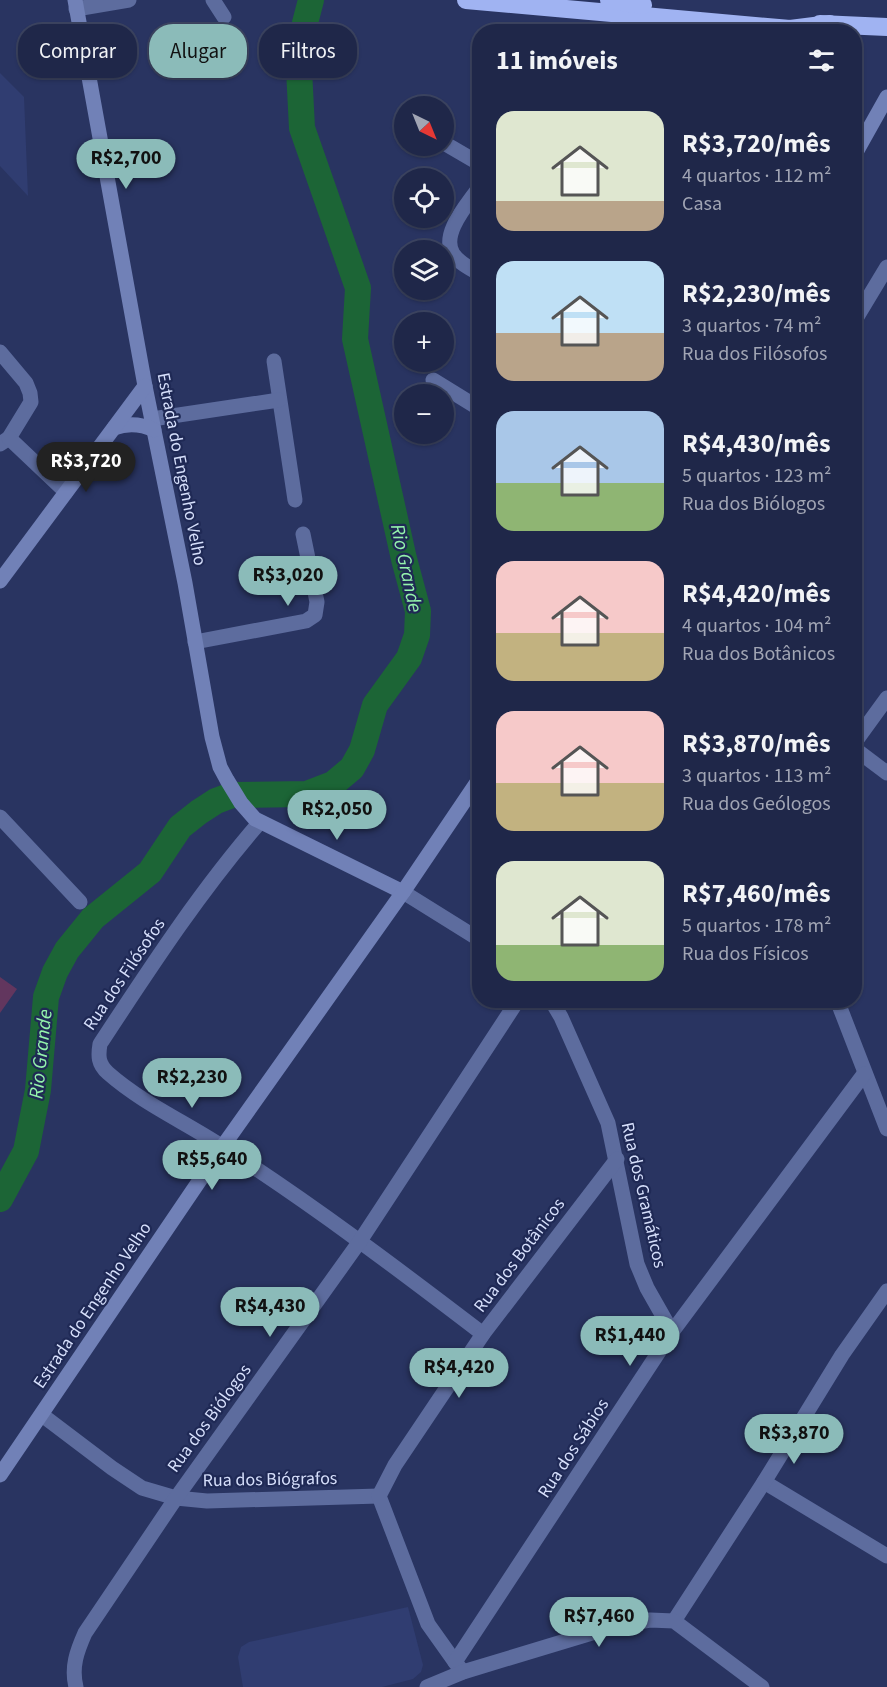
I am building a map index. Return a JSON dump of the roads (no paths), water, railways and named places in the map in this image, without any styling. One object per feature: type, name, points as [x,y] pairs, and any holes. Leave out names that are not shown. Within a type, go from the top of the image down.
[{"type":"highway","points":[[466,0],[734,24]]},
{"type":"highway","points":[[609,0],[722,16],[830,24]]},
{"type":"highway","points":[[862,26],[887,27]]},
{"type":"street","points":[[75,4],[129,0]]},
{"type":"street","points":[[213,0],[225,17]]},
{"type":"street","name":"Estrada do Engenho Velho","points":[[0,1475],[223,1146],[403,892],[257,820],[241,803],[220,767],[212,738],[75,4]]},
{"type":"street","points":[[862,142],[887,97]]},
{"type":"street","points":[[454,149],[472,159]]},
{"type":"street","points":[[472,198],[455,224],[449,238],[453,254],[472,269]]},
{"type":"street","points":[[862,308],[887,267]]},
{"type":"street","points":[[0,352],[26,383],[31,402],[4,441],[66,492]]},
{"type":"street","points":[[274,361],[295,500]]},
{"type":"street","points":[[433,380],[472,404]]},
{"type":"street","points":[[0,581],[146,386]]},
{"type":"street","points":[[114,428],[131,424],[147,427],[279,400]]},
{"type":"street","points":[[195,642],[306,621],[315,615],[317,602],[303,534]]},
{"type":"street","points":[[862,732],[887,698]]},
{"type":"street","points":[[862,754],[887,773]]},
{"type":"street","points":[[472,790],[403,892],[472,935]]},
{"type":"street","points":[[0,817],[80,902]]},
{"type":"street","name":"Rua dos Filósofos","points":[[257,820],[167,944],[100,1044],[99,1060],[105,1071],[131,1091],[223,1146],[360,1240],[483,1334]]},
{"type":"street","name":"Rua dos Biólogos","points":[[76,1687],[73,1667],[75,1655],[85,1633],[176,1498],[360,1240],[513,1008]]},
{"type":"street","name":"Rua dos Gramáticos","points":[[556,1008],[608,1123],[637,1264],[672,1332]]},
{"type":"street","points":[[840,1008],[887,1129]]},
{"type":"street","name":"Rua dos Sábios","points":[[459,1667],[672,1332],[864,1074]]},
{"type":"street","name":"Rua dos Botânicos","points":[[379,1496],[395,1465],[483,1334],[617,1159]]},
{"type":"street","points":[[674,1621],[764,1482],[842,1355],[887,1291]]},
{"type":"street","name":"Rua dos Biógrafos","points":[[42,1415],[142,1488],[176,1498],[207,1501],[379,1496]]},
{"type":"street","points":[[764,1482],[887,1556]]},
{"type":"street","points":[[379,1496],[428,1624],[459,1667]]},
{"type":"street","points":[[427,1687],[459,1667],[615,1626],[650,1620],[674,1621],[762,1687]]},
{"type":"waterway","name":"Rio Grande","points":[[0,1199],[26,1151],[38,1090],[46,997],[55,972],[67,950],[93,918],[150,872],[180,827],[216,801],[232,795],[307,794],[333,784],[352,768],[362,750],[375,705],[409,658],[417,635],[418,611],[404,559],[355,339],[358,288],[302,128],[298,50],[311,0]]}]
